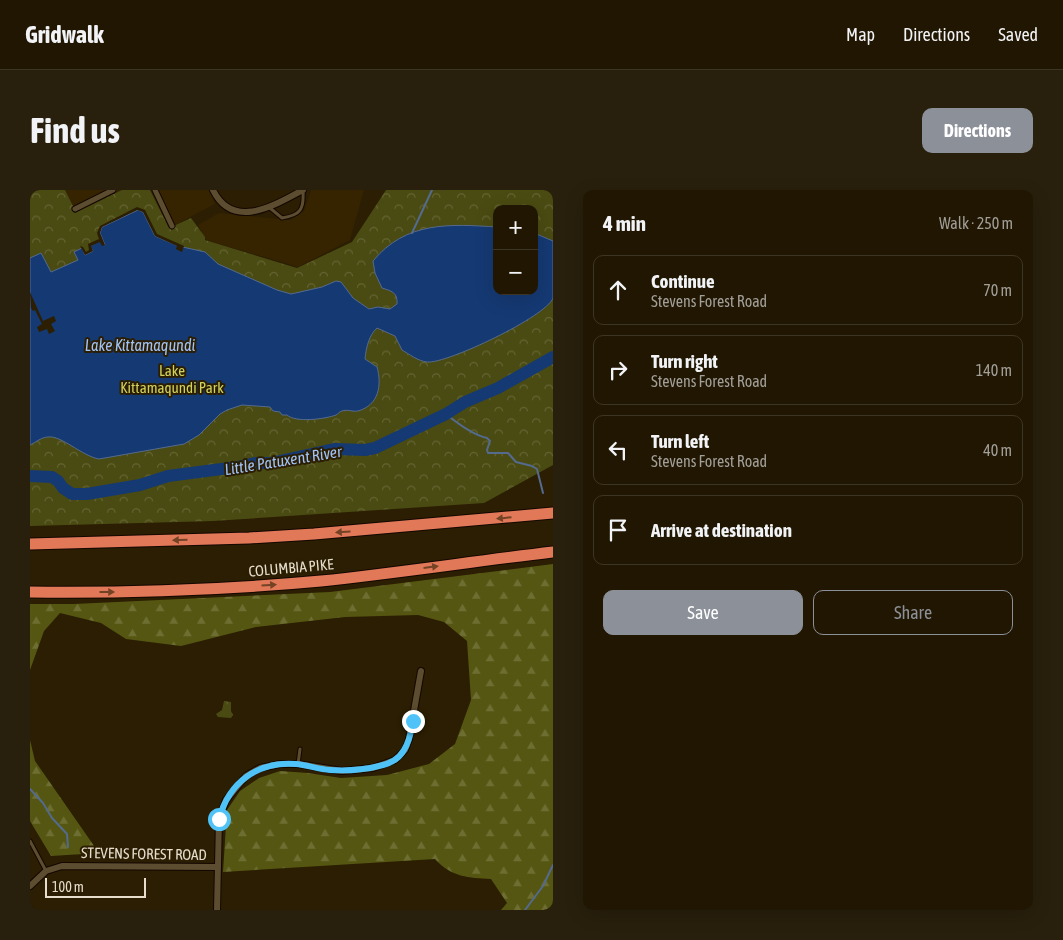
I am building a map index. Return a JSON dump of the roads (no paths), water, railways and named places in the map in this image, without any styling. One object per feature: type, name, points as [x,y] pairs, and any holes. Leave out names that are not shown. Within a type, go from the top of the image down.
[{"type":"highway","name":"COLUMBIA PIKE","points":[[30,544],[314,534],[553,513]]},
{"type":"highway","name":"COLUMBIA PIKE","points":[[30,592],[146,592],[257,586],[330,580],[553,552]]},
{"type":"street","points":[[74,209],[114,190]]},
{"type":"street","points":[[155,190],[172,226]]},
{"type":"street","points":[[213,190],[217,198],[224,205],[238,211],[251,212],[269,207],[303,190]]},
{"type":"street","name":"STEVENS FOREST ROAD","points":[[30,886],[46,871],[52,868],[71,865],[217,867],[219,819],[222,809],[232,790],[246,776],[260,768],[280,764],[298,764],[342,771],[373,768],[395,760],[405,750],[410,739],[421,671]]},
{"type":"street","points":[[217,867],[217,910]]},
{"type":"lane","points":[[269,207],[282,218],[300,211],[303,205],[303,190]]},
{"type":"lane","points":[[298,764],[300,749]]},
{"type":"lane","points":[[30,841],[46,871]]},
{"type":"water","name":"Lake Kittamaqundi","points":[[138,210],[143,212],[155,236],[178,246],[205,252],[218,264],[277,290],[291,294],[322,287],[336,281],[341,282],[353,298],[369,309],[378,307],[390,309],[397,304],[395,294],[382,288],[375,273],[373,261],[386,248],[400,238],[430,228],[462,225],[493,227],[493,295],[538,295],[538,235],[553,241],[553,298],[547,306],[516,327],[474,347],[438,361],[427,362],[414,357],[402,350],[395,336],[377,328],[368,342],[365,359],[377,367],[379,387],[371,404],[358,411],[344,410],[336,415],[304,420],[282,415],[280,412],[273,411],[270,407],[242,405],[220,414],[199,435],[184,444],[99,459],[53,437],[44,438],[30,445],[30,258],[41,253],[51,272],[78,260],[74,252],[82,248],[85,255],[93,251],[90,246],[100,241],[105,245],[100,233],[102,227]]},
{"type":"waterway","points":[[412,233],[432,190]]},
{"type":"waterway","name":"Little Patuxent River","points":[[30,476],[52,477],[72,494],[87,494],[140,485],[168,476],[255,463],[271,463],[334,449],[365,450],[375,448],[446,414],[465,402],[498,388],[553,357]]},
{"type":"waterway","points":[[446,414],[460,425],[487,438],[490,441],[488,453],[508,453],[516,462],[537,469],[543,493]]},
{"type":"waterway","points":[[30,789],[67,834],[68,847]]},
{"type":"waterway","points":[[525,910],[543,886],[553,865]]},
{"type":"park label","name":"Lake Kittamaqundi Park","points":[[172,380]]}]
